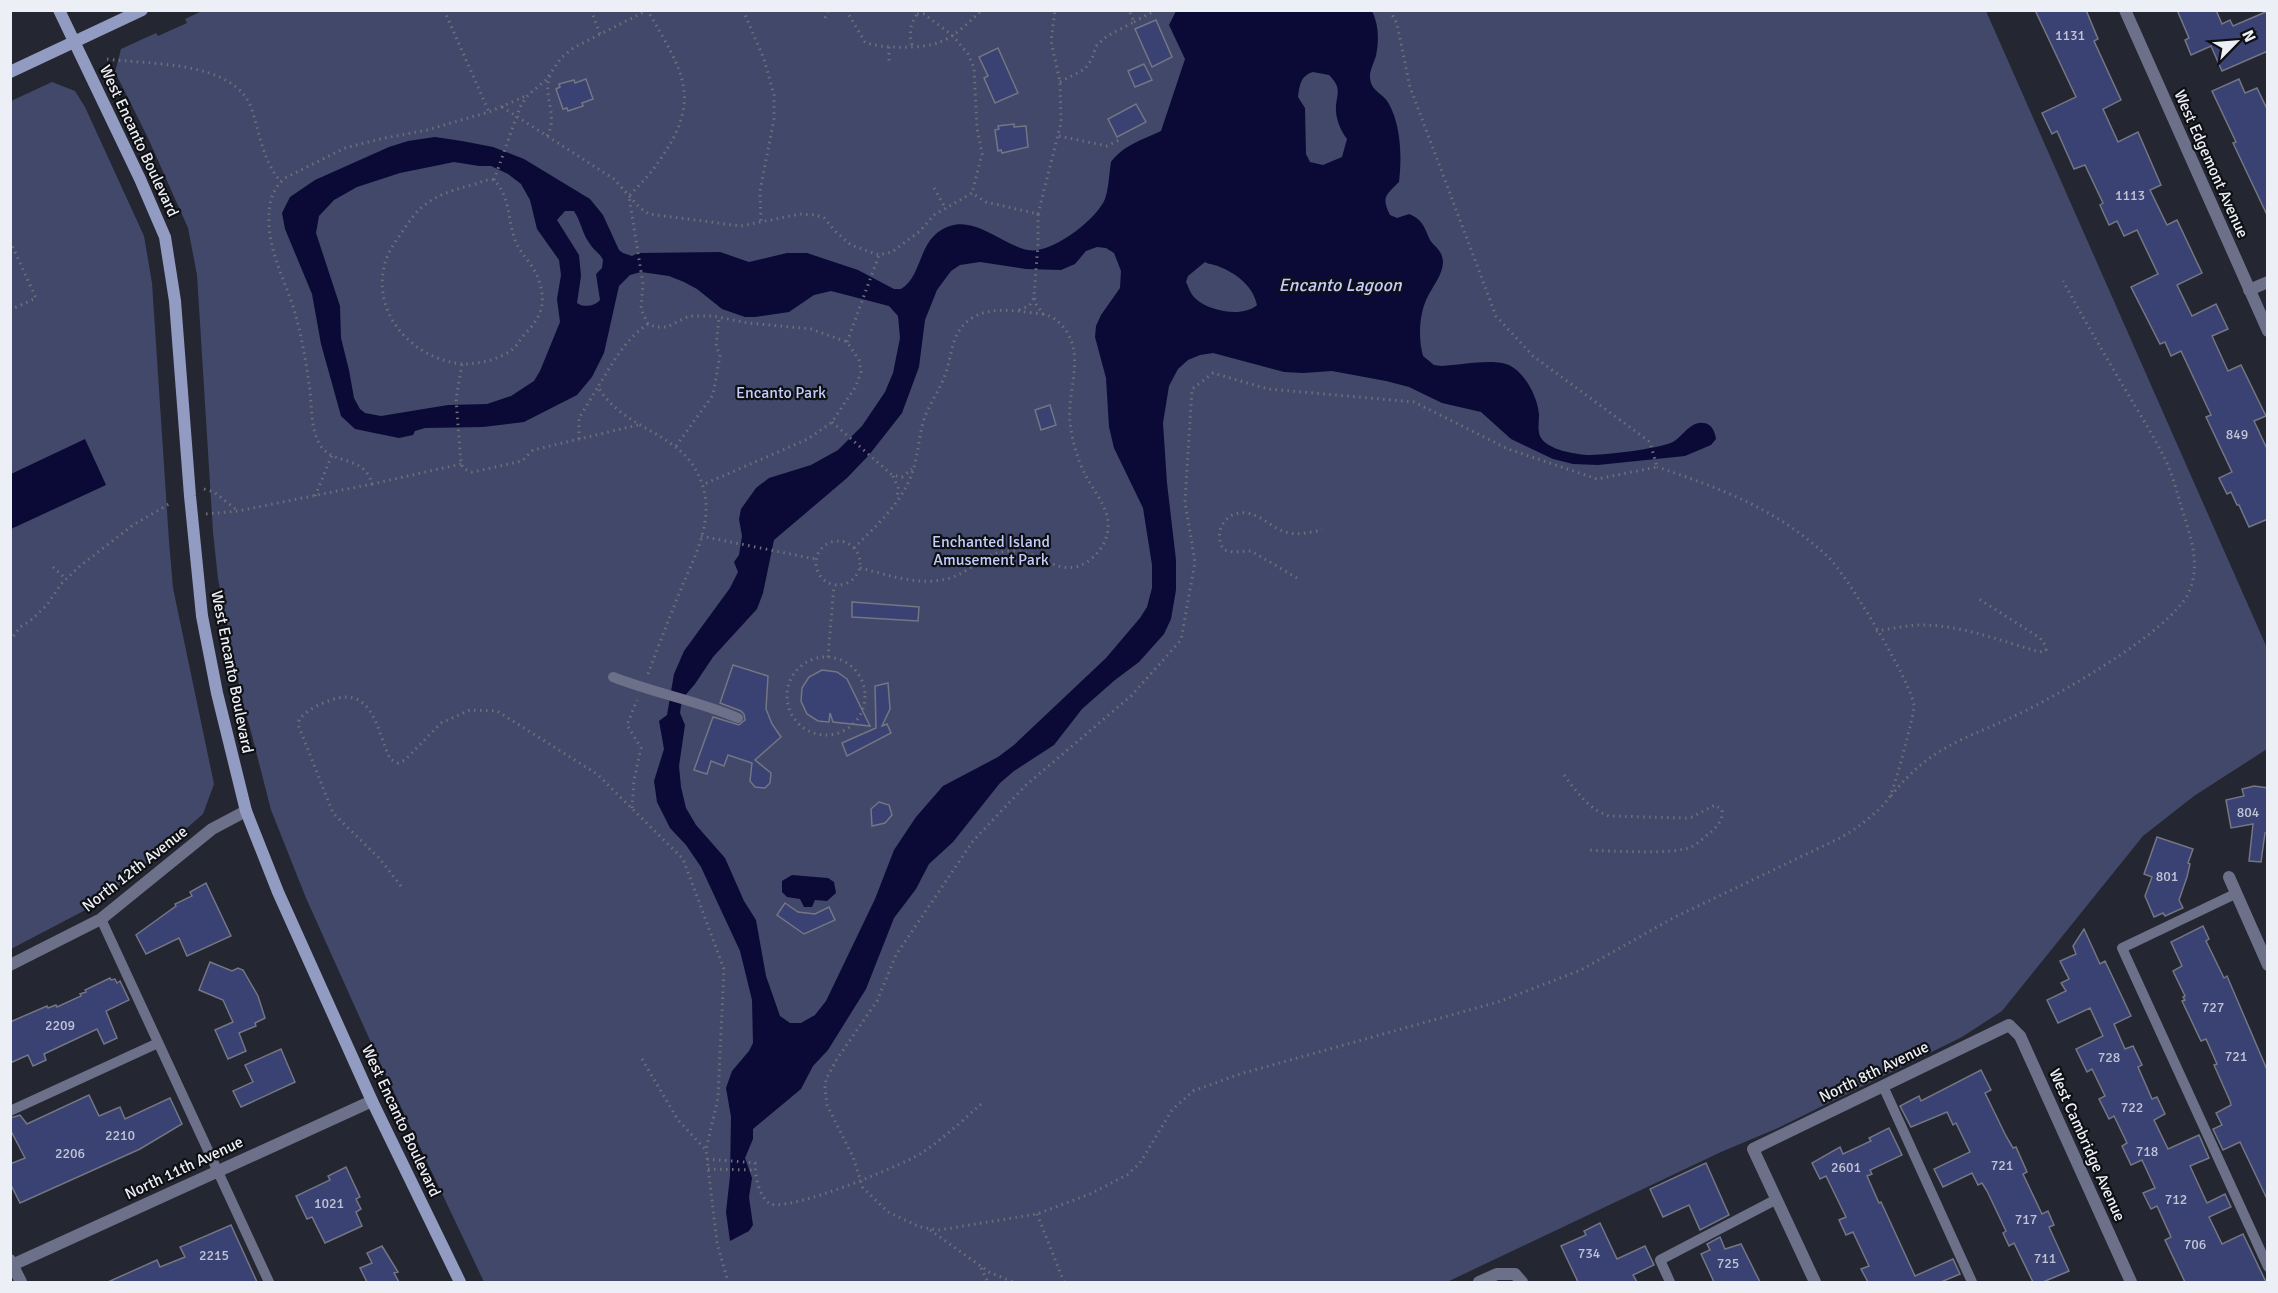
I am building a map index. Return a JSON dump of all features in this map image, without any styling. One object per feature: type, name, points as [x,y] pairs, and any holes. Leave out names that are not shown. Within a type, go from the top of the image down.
[{"type":"street","name":"West Encanto Boulevard","points":[[58,10],[140,179],[165,237],[175,301],[202,616],[246,812],[278,892],[372,1101],[460,1282]]},
{"type":"street","points":[[10,72],[142,10]]},
{"type":"street","name":"West Edgemont Avenue","points":[[2125,10],[2268,331]]},
{"type":"street","points":[[2249,290],[2268,282]]},
{"type":"street","name":"North 12th Avenue","points":[[10,965],[101,919],[212,830],[246,812]]},
{"type":"street","points":[[2229,878],[2268,965]]},
{"type":"street","name":"North 8th Avenue","points":[[1777,1199],[1753,1149],[2009,1025]]},
{"type":"street","name":"West Cambridge Avenue","points":[[2009,1025],[2020,1036],[2131,1282]]},
{"type":"street","name":"North 11th Avenue","points":[[11,1263],[372,1101]]},
{"type":"street","points":[[1777,1199],[1815,1282]]},
{"type":"street","points":[[11,1263],[21,1282]]},
{"type":"street","points":[[1479,1282],[1497,1274],[1518,1278]]},
{"type":"lane","points":[[613,677],[647,690],[711,706],[738,718]]},
{"type":"lane","points":[[2235,894],[2122,948],[2268,1267]]},
{"type":"lane","points":[[101,919],[269,1282]]},
{"type":"lane","points":[[10,1111],[158,1043]]},
{"type":"lane","points":[[1883,1086],[1972,1282]]},
{"type":"lane","points":[[1670,1282],[1660,1260],[1777,1199]]},
{"type":"path","points":[[444,10],[489,112]]},
{"type":"path","points":[[591,10],[600,34]]},
{"type":"path","points":[[372,484],[370,475],[364,467],[322,449],[318,441],[297,319],[279,270],[269,230],[270,201],[273,192],[292,173],[345,148],[427,130],[489,112],[528,95],[540,86],[567,52],[648,10],[680,72],[686,100],[683,118],[675,136],[658,163],[630,196],[643,284],[641,309],[648,324],[667,327],[689,316],[701,315],[748,323],[811,329],[847,342],[859,360],[861,372],[856,386],[832,422],[808,439],[702,485]]},
{"type":"path","points":[[743,10],[764,58],[774,95],[774,119],[760,191],[761,222]]},
{"type":"path","points":[[825,18],[828,10]]},
{"type":"path","points":[[846,10],[865,42],[889,47],[938,44],[982,10]]},
{"type":"path","points":[[1043,314],[1034,296],[1038,214],[1059,136],[1061,111],[1060,82],[1051,41],[1054,10]]},
{"type":"path","points":[[1129,10],[1134,21]]},
{"type":"path","points":[[1060,82],[1085,69],[1092,59],[1096,46],[1107,36],[1156,10]]},
{"type":"path","points":[[1390,10],[1397,24],[1410,87],[1496,316],[1533,356],[1650,442],[1657,467]]},
{"type":"path","points":[[502,107],[614,178],[640,208],[656,216],[741,226],[800,214],[816,214],[824,218],[852,245],[879,255],[886,254],[920,231],[934,215],[972,193],[982,153],[976,128],[975,77],[968,54],[952,35],[924,14],[917,12],[911,22],[909,34],[912,46]]},
{"type":"path","points":[[889,47],[889,65]]},
{"type":"path","points":[[107,59],[200,70],[230,82],[240,89],[246,95],[252,110],[268,164],[281,182]]},
{"type":"path","points":[[547,136],[553,122],[547,89],[551,72]]},
{"type":"path","points":[[494,180],[481,180],[475,184],[450,190],[420,208],[390,251],[383,280],[386,301],[398,328],[418,349],[433,358],[462,364],[489,361],[508,352],[537,321],[542,307],[542,292],[538,276],[515,241],[509,205],[494,180],[517,116],[528,95]]},
{"type":"path","points":[[1059,136],[1107,146],[1121,140]]},
{"type":"path","points":[[934,188],[946,209]]},
{"type":"path","points":[[972,193],[986,202],[1038,214]]},
{"type":"path","points":[[10,241],[36,298],[10,310]]},
{"type":"path","points":[[847,342],[879,255]]},
{"type":"path","points":[[1890,797],[1912,720],[1914,706],[1907,685],[1850,583],[1840,570],[1811,542],[1777,518],[1714,486],[1657,467],[1597,479],[1508,449],[1414,402],[1268,389],[1213,373],[1192,389],[1185,502],[1195,562],[1181,640],[1131,696],[1025,786],[973,842],[897,955],[877,1001],[837,1059],[826,1079],[827,1106],[853,1157],[868,1195],[888,1212],[907,1222],[929,1229],[951,1229],[1037,1214],[1090,1194],[1133,1170],[1148,1153],[1172,1110],[1193,1091],[1240,1074],[1498,1002],[1581,970],[1673,918],[1840,838],[1864,822],[1890,797],[1911,772],[1930,755],[1969,734],[2041,703],[2103,666],[2140,640],[2182,603],[2191,586],[2195,570],[2192,539],[2166,462],[2063,282]]},
{"type":"path","points":[[1014,311],[1027,308],[1034,296]]},
{"type":"path","points":[[854,548],[896,502],[908,484],[915,465],[924,421],[943,381],[957,333],[967,322],[981,313],[1014,311],[1053,317],[1062,326],[1074,348],[1076,364],[1070,400],[1070,422],[1081,464],[1107,517],[1107,534],[1099,552],[1085,563],[1073,567],[1048,564],[1021,552],[999,553],[984,557],[956,576],[939,581],[906,579],[860,568]]},
{"type":"path","points":[[676,447],[713,395],[720,355],[716,346],[719,318]]},
{"type":"path","points":[[579,439],[579,418],[618,354],[636,333],[648,324]]},
{"type":"path","points":[[462,364],[456,399],[461,464],[464,469],[472,472],[522,460],[533,450],[638,425]]},
{"type":"path","points":[[598,387],[612,406],[638,425],[676,447],[692,464],[705,493],[706,510],[701,536],[647,690],[627,725],[640,748],[632,808]]},
{"type":"path","points":[[832,422],[892,475],[898,477],[906,475],[915,465]]},
{"type":"path","points":[[315,496],[333,455]]},
{"type":"path","points":[[192,516],[238,511],[461,464]]},
{"type":"path","points":[[892,475],[898,488],[896,502]]},
{"type":"path","points":[[204,489],[214,492],[238,511]]},
{"type":"path","points":[[10,641],[20,627],[47,605],[66,579],[100,549],[133,525],[169,504]]},
{"type":"path","points":[[1297,578],[1251,551],[1224,550],[1219,539],[1220,526],[1227,519],[1245,513],[1252,514],[1276,529],[1292,534],[1322,530]]},
{"type":"path","points":[[701,536],[816,560]]},
{"type":"path","points":[[842,541],[854,548],[858,554],[860,568],[858,574],[848,583],[834,585],[820,577],[815,566],[816,560],[818,553],[828,543],[842,541]]},
{"type":"path","points":[[53,567],[66,579]]},
{"type":"path","points":[[828,657],[834,585]]},
{"type":"path","points":[[1876,631],[1909,626],[1941,627],[1966,631],[2040,652],[2046,650],[2040,638],[1979,598]]},
{"type":"path","points":[[828,657],[846,662],[857,672],[862,680],[865,699],[862,713],[849,729],[823,735],[806,730],[794,718],[787,694],[789,682],[801,666],[812,659],[828,657]]},
{"type":"path","points":[[401,886],[379,858],[333,813],[299,727],[299,720],[305,713],[336,699],[354,698],[365,704],[390,759],[395,762],[405,760],[441,723],[470,710],[497,711],[597,774],[683,859],[724,969],[718,1098],[706,1150],[717,1243],[728,1282]]},
{"type":"path","points":[[1564,775],[1588,804],[1609,816],[1686,818],[1714,805],[1722,810],[1723,817],[1717,826],[1695,844],[1686,848],[1633,851],[1588,850]]},
{"type":"path","points":[[642,1059],[678,1120],[706,1150]]},
{"type":"path","points":[[707,1159],[754,1163],[764,1197],[770,1204],[776,1206],[806,1200],[918,1155],[981,1104]]},
{"type":"path","points":[[708,1168],[755,1170]]},
{"type":"path","points":[[1037,1214],[1064,1282]]},
{"type":"path","points":[[929,1229],[988,1272],[1013,1282]]},
{"type":"path","points":[[973,1261],[983,1270],[988,1282]]},
{"type":"green space","points":[[204,10],[1986,11],[2267,648],[2267,749],[2194,796],[2143,836],[2002,1011],[1962,1037],[1778,1128],[1721,1152],[1447,1282],[484,1282],[382,1067],[306,898],[271,810],[245,713],[218,579],[197,275],[188,228],[148,138],[115,72],[121,49],[156,33],[158,36],[187,23],[185,19]]},
{"type":"green space","points":[[52,82],[75,91],[85,107],[144,236],[152,283],[173,588],[214,784],[203,814],[132,876],[93,906],[11,949],[11,101]]},
{"type":"water","name":"Encanto Lagoon","points":[[1176,11],[1372,11],[1378,38],[1370,80],[1374,88],[1389,104],[1400,142],[1399,182],[1388,193],[1386,204],[1390,215],[1397,218],[1409,214],[1420,221],[1441,254],[1443,262],[1440,275],[1428,296],[1421,318],[1420,334],[1423,356],[1434,365],[1442,366],[1491,362],[1513,367],[1529,385],[1536,400],[1541,438],[1550,446],[1562,451],[1595,455],[1666,445],[1699,423],[1706,423],[1710,426],[1714,430],[1716,439],[1711,445],[1685,456],[1598,465],[1573,464],[1553,459],[1511,439],[1481,412],[1442,403],[1409,387],[1332,371],[1284,372],[1213,353],[1188,360],[1178,369],[1169,386],[1163,423],[1176,560],[1176,590],[1171,619],[1164,634],[1139,662],[1082,709],[1054,745],[1000,783],[953,842],[929,864],[916,889],[894,918],[866,989],[828,1050],[813,1066],[801,1089],[753,1129],[753,1139],[745,1158],[752,1178],[749,1197],[753,1225],[749,1231],[730,1241],[726,1212],[730,1176],[731,1117],[726,1088],[732,1071],[753,1043],[752,1000],[740,951],[701,867],[686,845],[670,828],[657,802],[654,781],[664,749],[659,721],[667,715],[674,674],[684,651],[730,588],[738,572],[734,562],[739,555],[742,536],[739,519],[741,509],[756,488],[769,478],[811,465],[838,450],[862,426],[885,392],[893,373],[900,338],[898,316],[889,306],[831,291],[814,295],[789,312],[745,317],[722,309],[697,289],[684,282],[669,276],[641,272],[630,275],[619,286],[604,353],[592,377],[577,395],[524,422],[483,427],[425,428],[415,431],[413,435],[399,438],[355,429],[341,416],[321,344],[312,294],[285,229],[282,213],[290,197],[315,180],[389,147],[408,141],[435,137],[493,147],[524,159],[590,199],[603,215],[619,250],[632,256],[638,253],[720,252],[749,262],[787,253],[807,253],[858,270],[894,289],[901,289],[914,275],[932,239],[939,231],[950,226],[970,225],[1019,247],[1038,250],[1049,247],[1072,234],[1093,216],[1105,199],[1111,162],[1127,147],[1161,131],[1185,59],[1169,25]],"holes":[[[1313,72],[1329,75],[1338,89],[1337,116],[1347,139],[1342,157],[1323,165],[1310,162],[1306,154],[1305,108],[1298,97],[1301,82],[1305,76]],[[454,162],[491,166],[508,174],[521,184],[530,200],[537,229],[559,260],[561,275],[557,299],[560,322],[534,381],[511,396],[487,404],[448,405],[381,416],[365,413],[360,409],[354,398],[341,338],[340,306],[316,233],[319,216],[334,200],[357,187],[400,173]],[[565,211],[574,211],[587,240],[603,260],[602,268],[596,274],[600,300],[595,304],[586,306],[577,303],[581,276],[579,255],[557,220]],[[1097,247],[1106,248],[1114,253],[1121,271],[1120,288],[1101,315],[1096,326],[1095,337],[1106,378],[1109,427],[1114,448],[1143,508],[1152,565],[1152,588],[1147,607],[1106,658],[1014,745],[998,757],[943,786],[916,817],[894,850],[875,899],[826,1001],[815,1015],[801,1023],[790,1023],[780,1016],[766,976],[756,920],[744,901],[725,858],[696,825],[686,808],[679,766],[685,725],[680,713],[682,699],[713,657],[757,609],[763,593],[774,540],[847,478],[869,455],[902,413],[919,367],[925,320],[937,290],[951,271],[960,265],[980,262],[1026,269],[1061,270],[1075,264],[1086,251]],[[1205,262],[1218,266],[1232,273],[1248,286],[1257,305],[1251,309],[1235,312],[1209,307],[1193,296],[1186,282],[1188,276]]]},
{"type":"water","points":[[85,439],[106,485],[11,529],[11,474]]},
{"type":"water","points":[[792,875],[828,878],[834,882],[836,893],[827,901],[815,900],[812,907],[804,907],[800,899],[787,897],[782,892],[782,881]]},
{"type":"building","points":[[2035,10],[2086,10],[2098,39],[2094,41],[2121,100],[2103,109],[2118,142],[2138,132],[2161,185],[2150,190],[2167,225],[2177,220],[2202,273],[2177,285],[2192,316],[2216,304],[2228,329],[2212,336],[2228,371],[2241,365],[2266,416],[2254,421],[2268,451],[2268,519],[2249,527],[2231,492],[2227,494],[2219,478],[2232,472],[2206,417],[2211,415],[2181,351],[2171,356],[2165,342],[2160,344],[2131,287],[2158,274],[2137,230],[2124,236],[2117,221],[2109,225],[2100,205],[2103,203],[2085,165],[2074,169],[2057,131],[2052,134],[2042,113],[2076,97]]},
{"type":"building","points":[[2177,10],[2216,10],[2222,24],[2230,20],[2233,26],[2268,11],[2268,51],[2222,71],[2211,46],[2191,55],[2185,40],[2189,38]]},
{"type":"building","points":[[1156,20],[1172,57],[1152,67],[1135,29]]},
{"type":"building","points":[[998,48],[1018,93],[995,103],[984,78],[988,76],[979,57]]},
{"type":"building","points":[[1144,64],[1152,80],[1135,87],[1128,71]]},
{"type":"building","points":[[586,79],[593,99],[582,103],[583,106],[568,111],[567,108],[563,109],[556,89],[560,87],[559,84],[574,80],[575,83]]},
{"type":"building","points":[[2239,79],[2245,93],[2257,88],[2268,111],[2268,217],[2233,143],[2236,142],[2212,91]]},
{"type":"building","points":[[1136,104],[1146,122],[1117,137],[1108,119]]},
{"type":"building","points":[[1014,124],[1014,127],[1026,126],[1028,147],[1002,153],[1001,150],[998,151],[995,130],[999,129],[998,126]]},
{"type":"building","points":[[1050,405],[1056,425],[1041,430],[1035,410]]},
{"type":"building","points":[[852,602],[919,607],[918,621],[852,617]]},
{"type":"building","points":[[733,665],[768,676],[766,709],[781,737],[755,760],[771,773],[770,783],[765,788],[755,787],[750,781],[752,763],[728,755],[724,766],[711,761],[707,774],[694,770],[713,717],[739,725],[745,720],[741,711],[720,703]]},
{"type":"building","points":[[822,670],[837,672],[847,679],[870,726],[833,722],[830,713],[829,722],[818,721],[807,714],[801,701],[802,688],[809,677]]},
{"type":"building","points":[[888,683],[890,709],[882,726],[887,724],[891,733],[847,756],[842,743],[876,728],[875,686]]},
{"type":"building","points":[[2254,786],[2268,788],[2268,833],[2265,833],[2261,862],[2249,861],[2253,824],[2231,828],[2226,800],[2244,796],[2242,789]]},
{"type":"building","points":[[879,802],[889,805],[892,815],[885,823],[872,826],[871,809]]},
{"type":"building","points":[[2157,837],[2193,849],[2179,900],[2183,908],[2165,916],[2163,913],[2154,917],[2145,896],[2152,877],[2144,874]]},
{"type":"building","points":[[206,883],[231,936],[187,956],[179,938],[146,954],[136,935],[176,906],[175,904],[192,896],[190,892]]},
{"type":"building","points":[[785,903],[798,912],[815,914],[829,907],[835,920],[804,934],[777,915]]},
{"type":"building","points":[[2203,926],[2209,939],[2206,941],[2224,978],[2227,976],[2268,1072],[2268,1201],[2240,1142],[2223,1150],[2213,1129],[2222,1125],[2216,1113],[2231,1105],[2230,1101],[2214,1065],[2217,1064],[2206,1039],[2201,1041],[2182,1001],[2185,1000],[2183,997],[2185,996],[2173,971],[2182,966],[2171,942]]},
{"type":"building","points":[[2084,929],[2100,964],[2105,961],[2131,1016],[2114,1024],[2125,1049],[2133,1046],[2142,1065],[2138,1067],[2152,1099],[2157,1097],[2165,1114],[2154,1120],[2168,1149],[2199,1135],[2209,1158],[2190,1166],[2207,1203],[2225,1194],[2231,1207],[2209,1217],[2222,1244],[2243,1234],[2266,1282],[2185,1282],[2165,1240],[2171,1237],[2157,1206],[2151,1209],[2143,1193],[2155,1188],[2142,1160],[2131,1165],[2122,1146],[2127,1143],[2114,1116],[2109,1119],[2099,1099],[2105,1096],[2092,1069],[2087,1072],[2076,1049],[2103,1036],[2090,1008],[2058,1023],[2047,1000],[2066,991],[2061,983],[2069,979],[2060,961],[2076,954],[2073,946]]},
{"type":"building","points":[[210,962],[232,971],[238,968],[243,970],[258,996],[265,1018],[255,1023],[256,1026],[239,1033],[246,1051],[228,1059],[215,1030],[233,1022],[223,1000],[199,990]]},
{"type":"building","points":[[110,978],[115,979],[117,983],[120,981],[129,1000],[106,1011],[117,1038],[104,1044],[97,1029],[44,1054],[46,1060],[33,1066],[28,1055],[10,1063],[10,1022],[47,1006],[48,1008],[56,1005],[57,1007],[81,996],[80,994],[86,992],[85,990]]},
{"type":"building","points":[[281,1049],[295,1082],[241,1107],[233,1091],[253,1082],[245,1065]]},
{"type":"building","points":[[1981,1070],[1991,1090],[1985,1093],[2006,1136],[2013,1148],[2016,1147],[2027,1172],[2023,1174],[2042,1214],[2048,1211],[2054,1225],[2049,1227],[2069,1271],[2043,1282],[2033,1282],[2014,1243],[2009,1246],[2003,1233],[2006,1231],[1987,1191],[1982,1183],[1978,1185],[1972,1173],[1943,1187],[1934,1169],[1970,1152],[1956,1123],[1953,1125],[1947,1112],[1911,1127],[1900,1106],[1919,1096],[1921,1101]]},
{"type":"building","points":[[89,1095],[99,1116],[120,1107],[125,1119],[170,1098],[182,1124],[140,1149],[20,1203],[10,1183],[10,1164],[25,1158],[10,1129],[10,1118],[20,1115],[27,1124]]},
{"type":"building","points":[[1889,1128],[1902,1155],[1870,1170],[1872,1174],[1867,1176],[1915,1276],[1953,1259],[1960,1274],[1941,1282],[1868,1282],[1861,1269],[1869,1266],[1853,1232],[1846,1235],[1839,1220],[1846,1217],[1826,1176],[1820,1179],[1812,1163],[1840,1147],[1843,1154],[1871,1141],[1869,1138]]},
{"type":"building","points":[[1706,1163],[1729,1215],[1700,1230],[1689,1205],[1663,1217],[1650,1189]]},
{"type":"building","points":[[346,1167],[360,1197],[356,1199],[361,1209],[356,1212],[362,1226],[325,1243],[312,1217],[307,1219],[296,1196],[330,1180],[328,1176]]},
{"type":"building","points":[[1600,1223],[1617,1259],[1645,1246],[1654,1265],[1633,1275],[1637,1282],[1578,1282],[1561,1246],[1586,1235],[1584,1231]]},
{"type":"building","points":[[231,1225],[257,1282],[108,1282],[157,1260],[160,1267],[185,1257],[180,1247]]},
{"type":"building","points":[[1720,1237],[1725,1249],[1741,1244],[1760,1282],[1714,1282],[1701,1254],[1710,1250],[1707,1244]]},
{"type":"building","points":[[382,1246],[398,1272],[394,1273],[399,1282],[367,1282],[360,1268],[372,1263],[367,1253]]},
{"type":"park label","name":"Encanto Park","points":[[781,393]]},
{"type":"park label","name":"Enchanted Island Amusement Park","points":[[991,551]]}]
